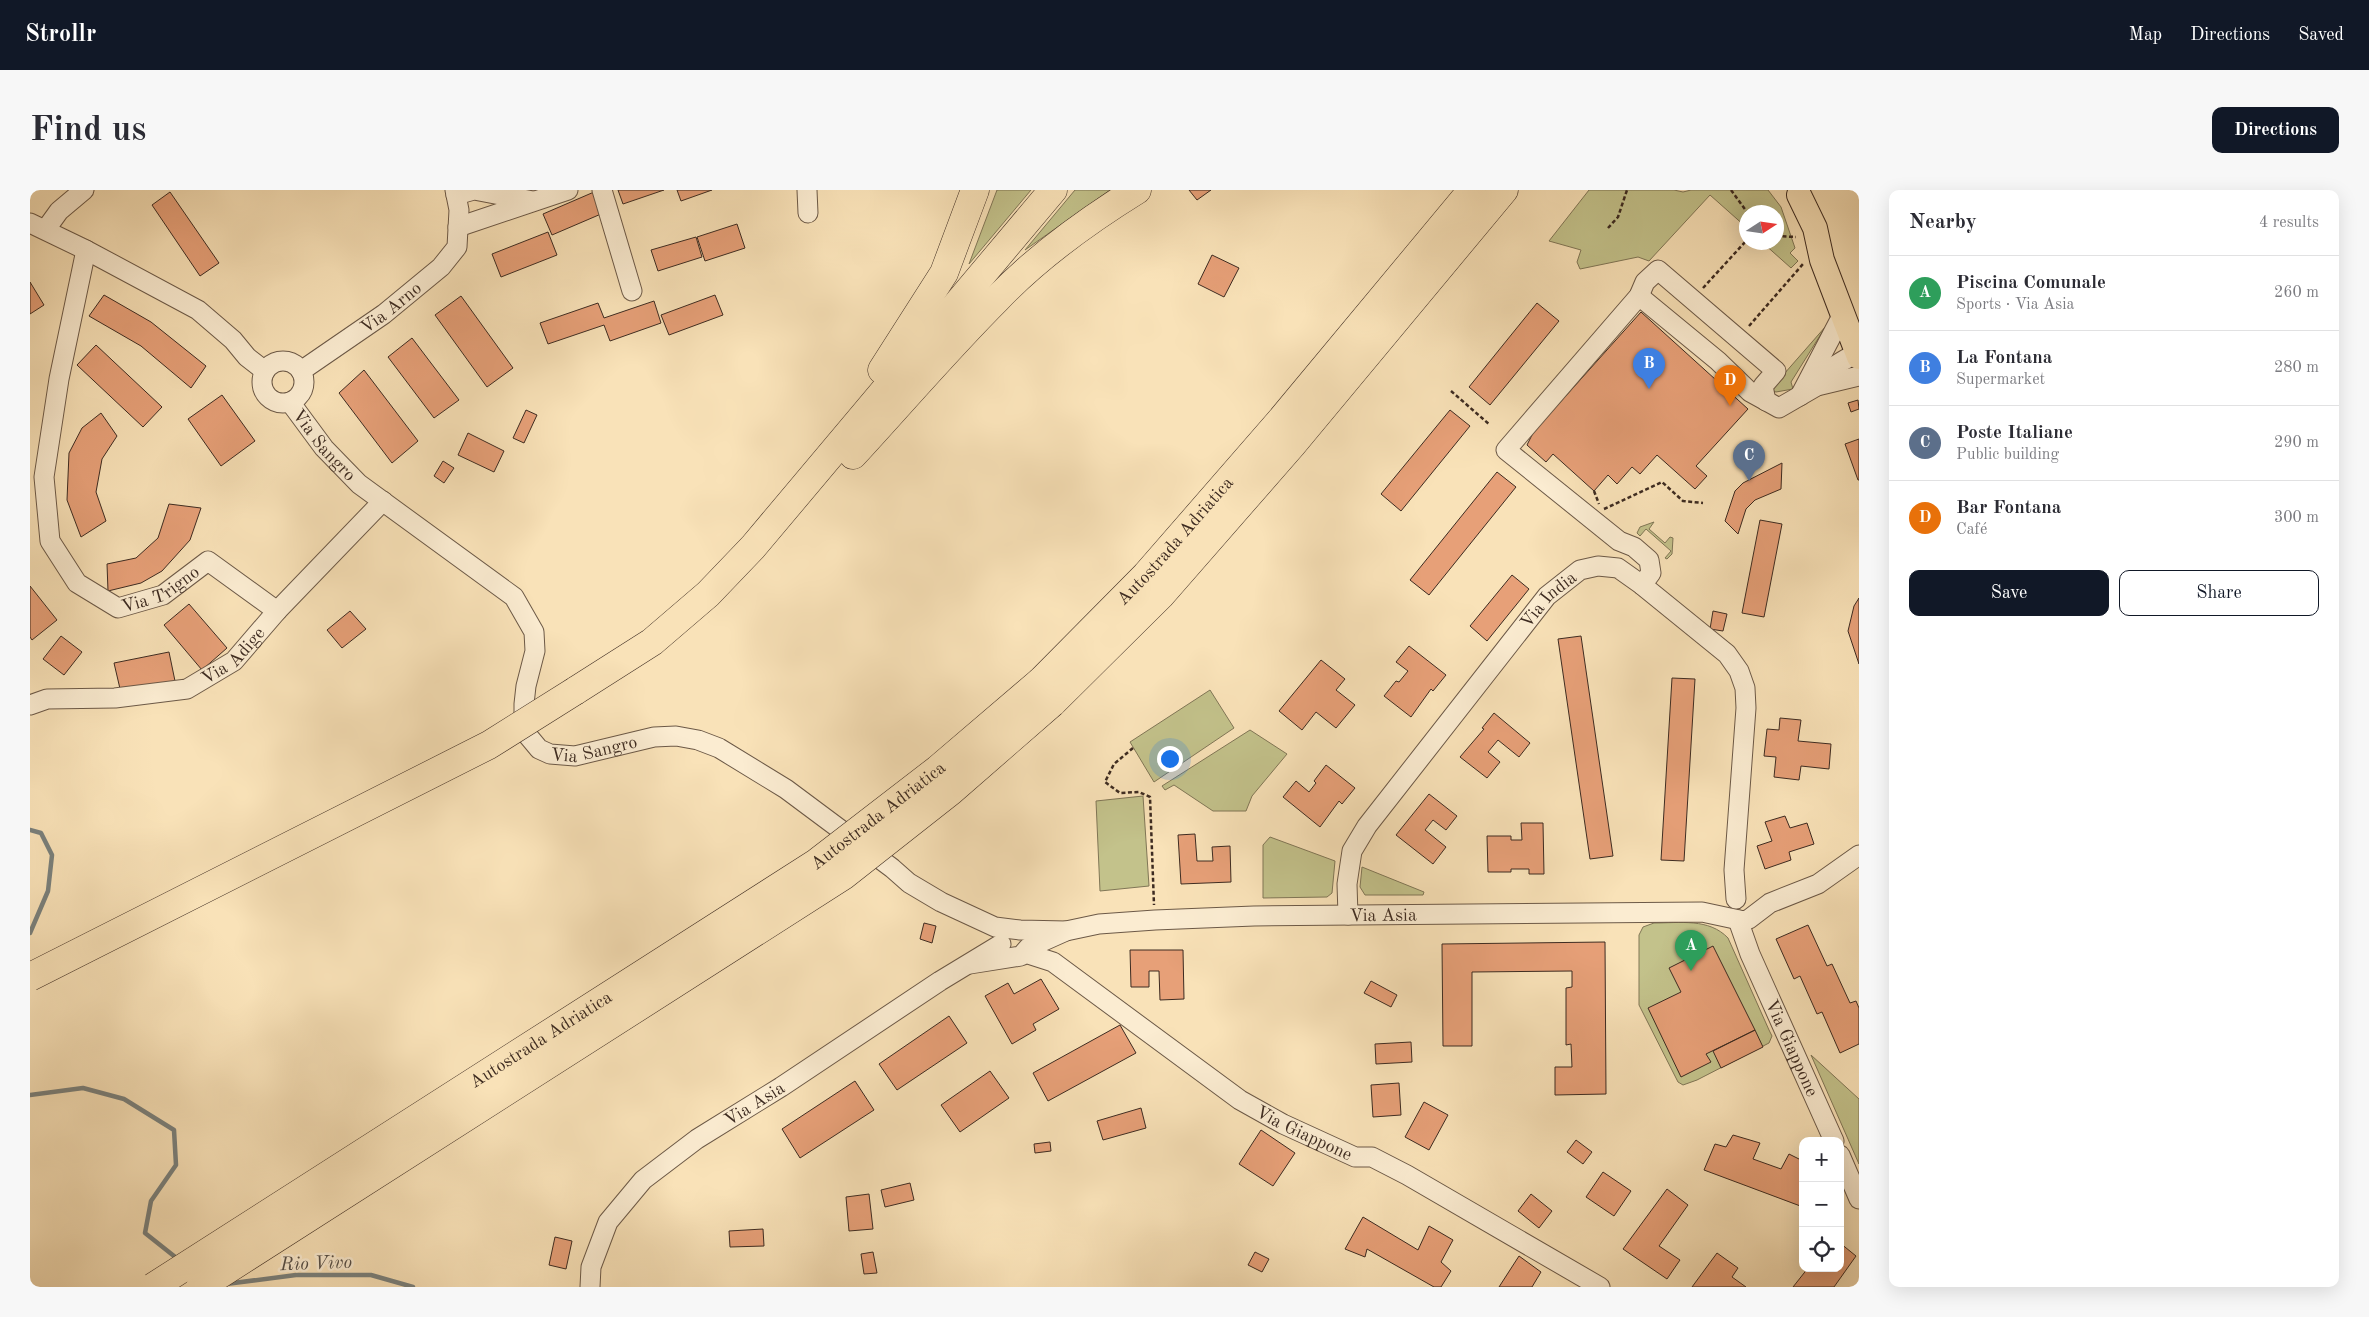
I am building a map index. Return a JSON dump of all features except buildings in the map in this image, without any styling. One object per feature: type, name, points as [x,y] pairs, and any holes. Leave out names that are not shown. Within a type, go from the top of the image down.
[{"type":"highway","points":[[753,548],[761,525],[890,361],[944,273],[975,190]]},
{"type":"highway","points":[[753,548],[1053,190]]},
{"type":"highway","points":[[30,977],[489,745],[652,642],[708,594],[753,548],[828,482],[998,298],[1063,240],[1137,190]]},
{"type":"highway","name":"Autostrada Adriatica","points":[[200,1287],[843,876],[951,790],[1047,692],[1280,421],[1472,190]]},
{"type":"highway","name":"Autostrada Adriatica","points":[[153,1287],[816,863],[938,769],[1047,692],[1161,595],[1292,444],[1504,190]]},
{"type":"main road","points":[[1794,192],[1799,238],[1814,261],[1842,314],[1856,349]]},
{"type":"main road","points":[[1794,192],[1815,228],[1814,261]]},
{"type":"street","points":[[84,190],[38,226],[198,310],[233,340],[247,357],[265,371],[274,363],[285,361],[295,365],[301,371]]},
{"type":"street","name":"Via Arno","points":[[301,371],[384,314],[441,267],[457,247],[459,210],[455,193],[474,190],[537,202]]},
{"type":"street","points":[[518,190],[537,202]]},
{"type":"street","points":[[458,227],[568,190]]},
{"type":"street","points":[[602,190],[632,291]]},
{"type":"street","points":[[807,190],[808,213]]},
{"type":"street","name":"Via Trigno","points":[[86,250],[59,379],[44,477],[50,542],[77,583],[118,608],[163,595],[208,561],[277,611]]},
{"type":"street","points":[[1642,585],[1651,573],[1649,560],[1634,546],[1619,541],[1506,450],[1639,296],[1645,282],[1658,270],[1776,371],[1763,386],[1766,401]]},
{"type":"street","points":[[1639,296],[1718,361],[1750,392],[1779,408],[1817,386],[1859,376]]},
{"type":"street","points":[[1800,396],[1842,314]]},
{"type":"street","points":[[1816,366],[1829,353],[1856,349]]},
{"type":"street","points":[[1817,386],[1822,376],[1832,366],[1856,349]]},
{"type":"street","name":"Via Sangro","points":[[265,371],[262,386],[267,396],[276,402],[290,402],[298,398],[303,389],[304,377],[301,371]]},
{"type":"street","name":"Via Sangro","points":[[290,402],[324,448],[359,484],[514,597],[534,632],[535,652],[526,686],[524,731],[539,749],[550,754],[575,756],[654,737],[676,736],[698,740],[719,748],[786,789],[892,868],[909,884],[1006,934]]},
{"type":"street","name":"Via Adige","points":[[30,705],[47,699],[115,698],[187,689],[234,661],[277,611],[383,501]]},
{"type":"street","name":"Via India","points":[[1348,915],[1347,884],[1352,851],[1366,826],[1547,596],[1580,570],[1598,566],[1618,568],[1642,585],[1728,654],[1739,671],[1744,688],[1746,708],[1734,870],[1742,909]]},
{"type":"street","points":[[1742,909],[1770,903],[1818,884],[1859,855]]},
{"type":"street","name":"Via Asia","points":[[590,1287],[591,1267],[608,1222],[643,1180],[697,1140],[940,981],[970,964],[1006,934],[1066,931],[1099,924],[1155,920],[1348,915],[1702,912],[1742,909]]},
{"type":"street","name":"Via Giappone","points":[[1742,909],[1750,954],[1832,1137]]},
{"type":"street","name":"Via Asia","points":[[970,964],[1023,953],[1066,931]]},
{"type":"street","points":[[1006,934],[1028,938],[1023,953],[1005,954],[1006,934]]},
{"type":"street","points":[[1046,940],[1048,955],[1053,962]]},
{"type":"street","name":"Via Giappone","points":[[1023,953],[1053,962],[1240,1100],[1283,1124],[1355,1157],[1372,1158],[1406,1175],[1600,1287]]},
{"type":"street","points":[[1844,1164],[1859,1199]]},
{"type":"path","points":[[1608,228],[1621,210],[1628,190]]},
{"type":"path","points":[[1732,190],[1742,205]]},
{"type":"path","points":[[1784,237],[1799,238]]},
{"type":"path","points":[[1693,300],[1739,249]]},
{"type":"path","points":[[1789,280],[1814,261]]},
{"type":"path","points":[[1451,391],[1490,425]]},
{"type":"path","points":[[1602,510],[1662,482],[1683,500],[1702,503]]},
{"type":"path","points":[[1134,748],[1114,764],[1105,782],[1120,793],[1139,792],[1150,797],[1155,920]]},
{"type":"shaded area","points":[[997,190],[1031,190],[969,264]]},
{"type":"shaded area","points":[[1075,190],[1110,190],[1025,250]]},
{"type":"shaded area","points":[[1589,190],[1674,190],[1683,192],[1691,190],[1768,190],[1779,205],[1739,205],[1739,221],[1710,195],[1649,261],[1638,257],[1580,269],[1577,262],[1581,250],[1549,241]]},
{"type":"shaded area","points":[[1784,216],[1795,248],[1790,253],[1798,261],[1791,268],[1771,250],[1784,250]]},
{"type":"shaded area","points":[[1826,326],[1791,382],[1793,389],[1776,392],[1770,390]]},
{"type":"shaded area","points":[[1654,522],[1649,529],[1665,543],[1670,537],[1673,538],[1672,554],[1667,559],[1665,558],[1671,551],[1646,529],[1640,536],[1637,533],[1640,527]]},
{"type":"shaded area","points":[[1210,690],[1234,728],[1154,782],[1130,742]]},
{"type":"shaded area","points":[[1250,730],[1287,754],[1252,796],[1246,811],[1213,811],[1174,785],[1165,790],[1162,786]]},
{"type":"shaded area","points":[[1143,796],[1149,886],[1100,891],[1096,801]]},
{"type":"shaded area","points":[[1270,837],[1335,861],[1332,893],[1327,897],[1263,898],[1263,845]]},
{"type":"shaded area","points":[[1362,867],[1424,892],[1423,895],[1365,895],[1360,887]]},
{"type":"shaded area","points":[[1684,922],[1703,924],[1712,927],[1728,938],[1772,1036],[1769,1043],[1697,1080],[1683,1085],[1678,1082],[1639,1005],[1639,935],[1643,927],[1654,923]]},
{"type":"shaded area","points":[[1811,1055],[1859,1099],[1859,1164]]},
{"type":"waterway","name":"Rio Vivo","points":[[30,830],[41,833],[52,855],[48,891],[30,933]]},
{"type":"waterway","name":"Rio Vivo","points":[[30,1095],[83,1088],[124,1099],[174,1130],[176,1165],[151,1201],[145,1233],[179,1260]]},
{"type":"waterway","name":"Rio Vivo","points":[[226,1284],[296,1275],[371,1275],[413,1287]]},
{"type":"place","name":"La Fontana","points":[[1649,389]]},
{"type":"place","name":"Bar Fontana","points":[[1730,406]]},
{"type":"place","name":"Poste Italiane","points":[[1749,481]]},
{"type":"place","name":"Piscina Comunale","points":[[1691,971]]}]
